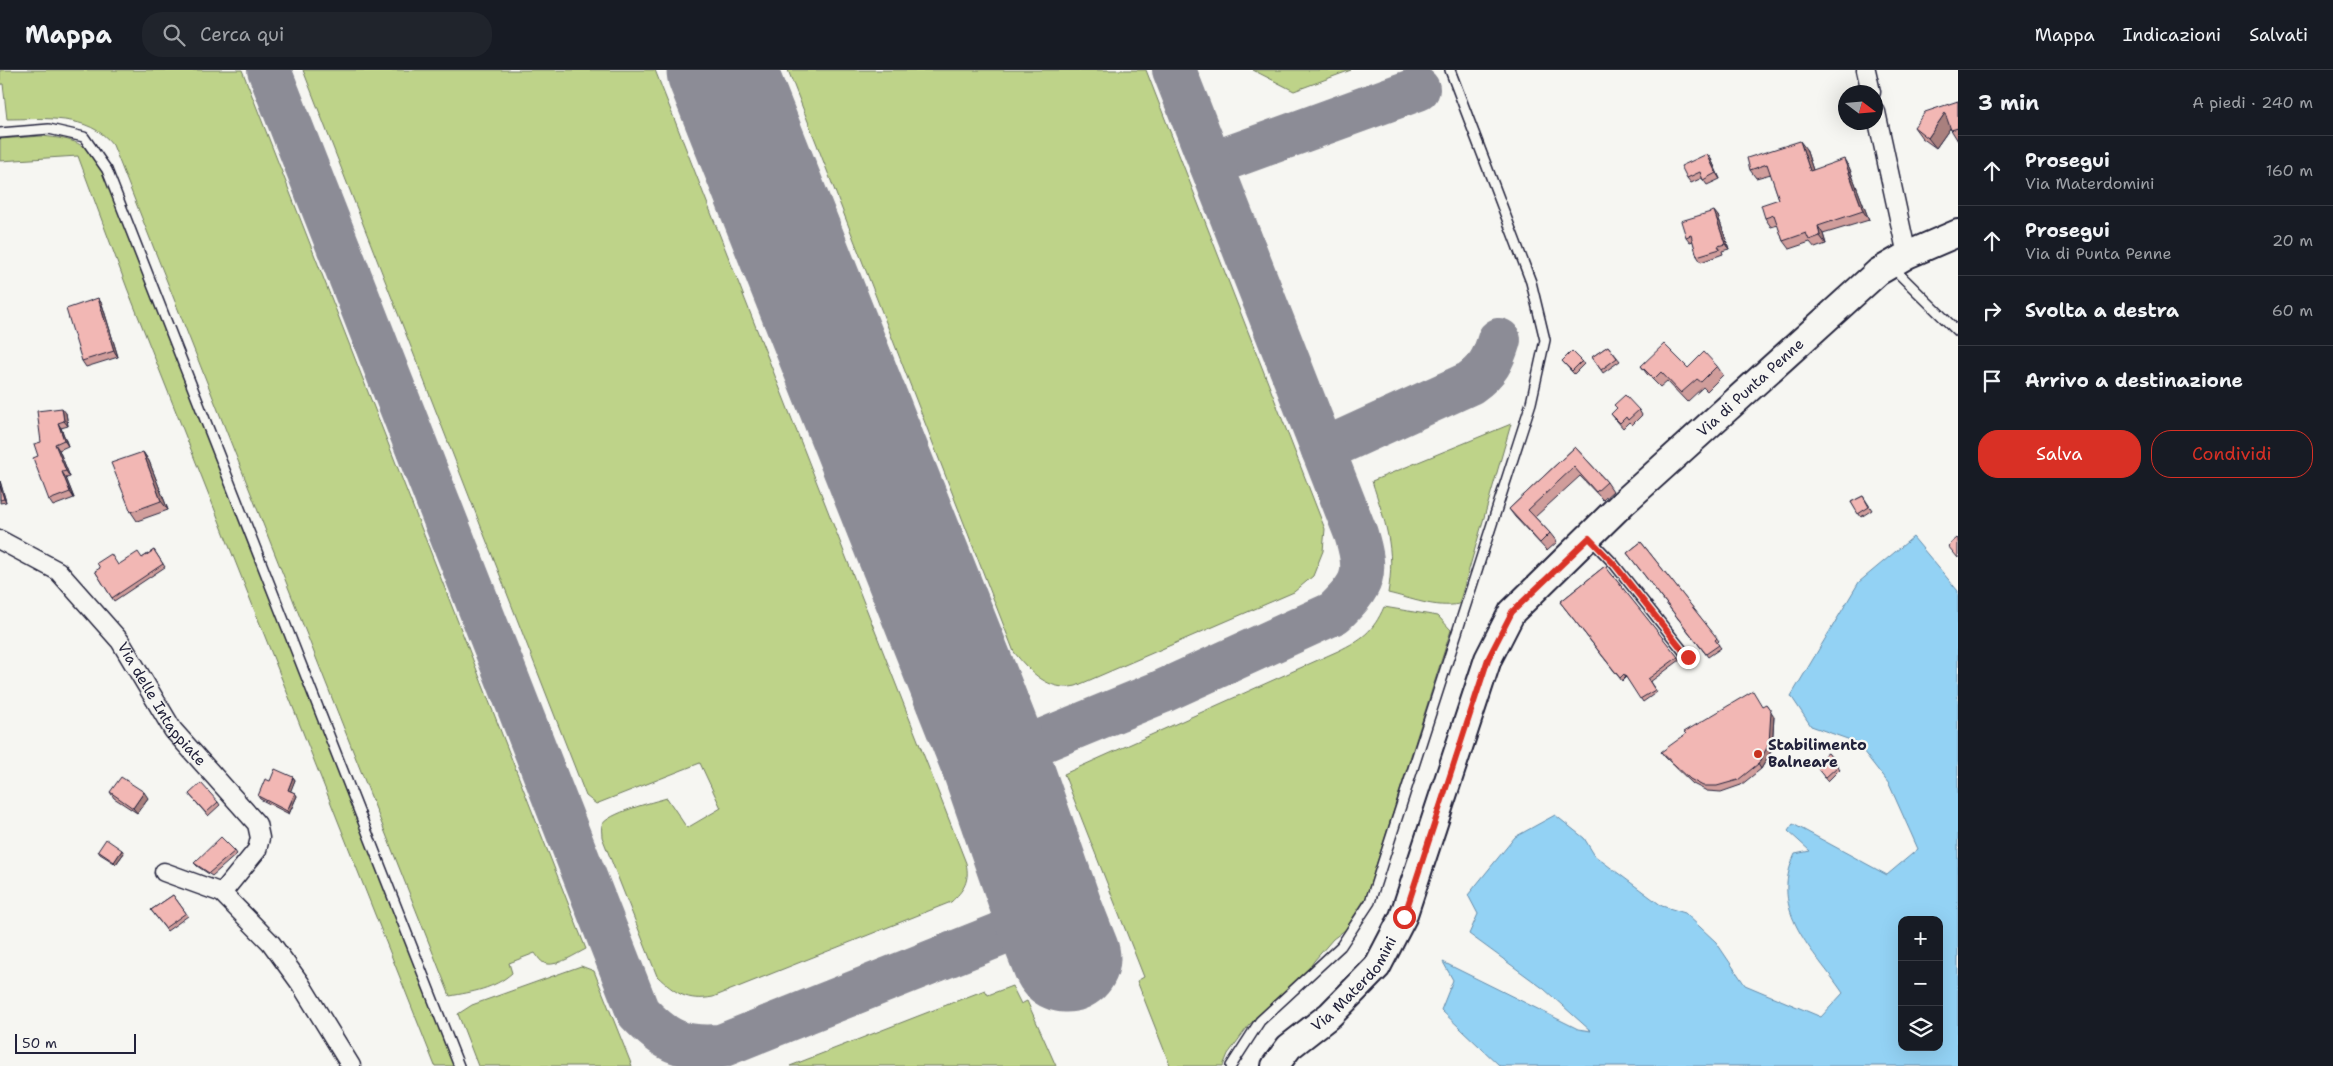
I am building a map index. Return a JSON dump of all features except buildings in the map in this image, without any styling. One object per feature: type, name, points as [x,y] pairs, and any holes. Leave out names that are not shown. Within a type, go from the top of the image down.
[{"type":"street","points":[[1866,70],[1869,85]]},
{"type":"street","points":[[1879,130],[1898,260]]},
{"type":"street","name":"Via di Punta Penne","points":[[1560,565],[1878,272],[1898,260],[1958,233]]},
{"type":"street","name":"Via delle Intappiate","points":[[0,540],[58,571],[120,641],[173,730],[256,824],[260,838],[257,850],[222,893]]},
{"type":"street","name":"Via Materdomini","points":[[1275,1066],[1289,1047],[1330,1016],[1377,967],[1404,917],[1488,659],[1512,612],[1560,565]]},
{"type":"street","points":[[164,872],[222,893],[270,943],[300,983],[351,1066]]},
{"type":"lane","points":[[1230,1066],[1260,1021],[1341,946],[1370,902],[1531,403],[1545,340],[1530,282],[1450,70]]},
{"type":"lane","points":[[0,133],[49,129],[84,137],[108,170],[459,1066]]},
{"type":"lane","points":[[1898,260],[1958,332]]},
{"type":"lane","points":[[1589,538],[1614,564],[1688,657]]},
{"type":"green space","points":[[0,70],[242,70],[586,949],[567,959],[551,964],[540,960],[535,953],[509,963],[512,973],[498,983],[482,989],[450,996],[113,145],[91,127],[78,123],[50,119],[7,119],[3,84],[0,84]]},
{"type":"green space","points":[[303,70],[655,70],[966,863],[967,875],[965,885],[951,902],[713,997],[696,998],[682,995],[657,976],[602,837],[602,825],[613,816],[622,812],[667,798],[687,828],[721,808],[700,763],[596,804],[586,796]]},
{"type":"green space","points":[[788,70],[1146,70],[1325,529],[1323,551],[1313,576],[1294,592],[1076,686],[1057,686],[1049,683],[1027,667],[1014,652]]},
{"type":"green space","points":[[1253,70],[1351,70],[1294,91]]},
{"type":"green space","points":[[42,136],[77,143],[90,152],[104,167],[460,1066],[435,1066],[127,288],[78,156],[0,161],[0,139]]},
{"type":"green space","points":[[1511,424],[1459,604],[1432,604],[1388,593],[1391,562],[1390,549],[1385,523],[1372,481]]},
{"type":"green space","points":[[1384,607],[1438,616],[1451,630],[1366,897],[1345,930],[1333,939],[1306,973],[1249,1025],[1228,1054],[1223,1066],[1169,1066],[1137,981],[1144,977],[1064,774],[1346,647],[1371,629]]},
{"type":"green space","points":[[581,966],[594,971],[632,1066],[478,1066],[458,1014],[472,1005]]},
{"type":"green space","points":[[1012,986],[1021,1004],[1027,1001],[1056,1066],[790,1066],[985,990],[988,995]]},
{"type":"water","points":[[1913,537],[1958,591],[1958,1066],[1500,1066],[1441,1010],[1453,980],[1443,962],[1578,1029],[1591,1031],[1544,989],[1469,934],[1478,914],[1468,895],[1515,837],[1555,815],[1584,838],[1595,856],[1662,906],[1685,913],[1716,942],[1745,985],[1821,1017],[1843,993],[1808,945],[1798,929],[1791,912],[1787,894],[1788,875],[1795,854],[1810,851],[1788,831],[1793,824],[1887,875],[1918,849],[1889,784],[1856,742],[1811,726],[1791,696],[1859,582]]},
{"type":"taxiway","points":[[269,70],[638,1012],[657,1030],[675,1041],[695,1046],[721,1046],[1049,915]]},
{"type":"taxiway","points":[[995,760],[1161,692],[1334,613],[1352,594],[1361,578],[1362,559],[1356,534],[1174,70]]},
{"type":"taxiway","points":[[1211,164],[1418,89]]},
{"type":"taxiway","points":[[1323,450],[1470,383],[1489,364],[1499,340]]},
{"type":"runway","points":[[721,70],[995,760],[1066,958]]},
{"type":"place","name":"Stabilimento Balneare","points":[[1758,754]]},
{"type":"route","points":[[1404,917],[1488,659],[1512,612],[1589,538],[1614,564],[1688,657]]}]
